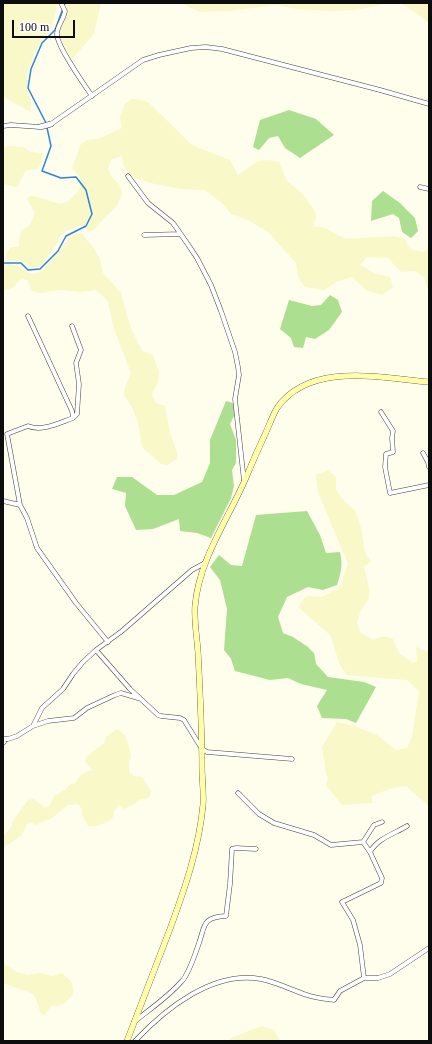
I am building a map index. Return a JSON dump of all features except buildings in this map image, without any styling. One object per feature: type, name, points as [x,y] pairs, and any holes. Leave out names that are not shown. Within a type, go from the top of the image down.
[{"type":"main road","points":[[127,1041],[192,865],[203,804],[202,749],[195,606],[204,563],[244,483],[275,412],[281,403],[295,390],[323,379],[345,376],[389,377],[429,382]]},
{"type":"street","points":[[62,3],[65,11],[58,28],[57,38],[92,96]]},
{"type":"street","points":[[3,126],[12,125],[40,127],[51,124],[143,60],[179,51],[206,47],[222,49],[429,104]]},
{"type":"street","points":[[128,176],[148,203],[173,223],[197,258],[211,285],[221,311],[235,352],[239,375],[235,399],[244,483]]},
{"type":"street","points":[[420,187],[429,189]]},
{"type":"street","points":[[144,234],[180,234]]},
{"type":"street","points":[[28,316],[72,411],[73,418]]},
{"type":"street","points":[[72,326],[81,350],[76,363],[79,384],[77,414],[73,418],[40,428],[28,426],[7,434],[20,505],[27,518],[37,548],[76,603],[108,642]]},
{"type":"street","points":[[381,412],[393,431],[393,452],[386,454],[386,467],[390,493],[429,485]]},
{"type":"street","points":[[423,454],[429,467]]},
{"type":"street","points":[[3,501],[20,505]]},
{"type":"street","points":[[33,726],[42,708],[63,689],[73,674],[96,650],[108,642],[192,570],[204,563]]},
{"type":"street","points":[[96,650],[142,699],[161,716],[180,718],[184,720],[202,749],[207,752],[292,759]]},
{"type":"street","points":[[3,742],[17,736],[33,726],[48,721],[74,718],[87,708],[121,693],[142,699]]},
{"type":"street","points":[[238,793],[259,814],[274,823],[314,835],[332,845],[363,842]]},
{"type":"street","points":[[363,842],[374,825],[382,822]]},
{"type":"street","points":[[370,852],[373,847],[383,838],[407,826]]},
{"type":"street","points":[[363,842],[370,852],[382,878],[381,883],[342,902],[353,920],[360,945],[364,978]]},
{"type":"street","points":[[134,1022],[183,982],[200,942],[202,930],[205,924],[219,917],[226,916],[232,849],[256,849]]},
{"type":"street","points":[[135,1041],[148,1027],[181,1000],[207,986],[238,977],[259,978],[309,996],[334,1000],[340,991],[364,978],[378,978],[390,974],[429,948]]},
{"type":"green space","points":[[3,3],[58,3],[51,30],[38,45],[27,75],[27,90],[31,101],[31,112],[5,98],[3,95]]},
{"type":"green space","points":[[65,3],[101,3],[94,34],[72,59],[60,38],[60,32],[66,17],[67,7]]},
{"type":"green space","points":[[181,3],[388,3],[356,10],[331,11],[296,9],[278,5],[228,11],[200,12]]},
{"type":"green space","points":[[400,3],[429,3],[429,23],[416,13]]},
{"type":"green space","points":[[132,99],[142,100],[149,103],[190,143],[230,160],[238,175],[258,161],[268,160],[279,162],[287,181],[302,193],[315,211],[316,218],[313,226],[325,228],[346,239],[394,236],[405,239],[410,249],[423,252],[429,248],[429,293],[424,277],[415,271],[401,272],[388,258],[367,257],[360,265],[374,273],[390,277],[393,287],[382,295],[366,290],[352,277],[336,282],[324,290],[305,287],[298,277],[296,263],[268,232],[246,219],[231,214],[223,204],[205,190],[181,189],[150,183],[130,176],[123,164],[122,156],[111,160],[108,169],[112,177],[119,184],[122,193],[117,206],[94,230],[89,230],[81,225],[66,231],[59,238],[45,261],[39,267],[33,268],[22,261],[9,261],[6,258],[6,254],[11,247],[18,247],[21,231],[30,225],[35,213],[27,199],[30,196],[34,196],[60,204],[69,201],[79,190],[81,178],[72,168],[81,144],[88,140],[98,139],[122,128],[120,117],[125,104]]},
{"type":"green space","points":[[289,110],[316,119],[334,135],[300,158],[285,148],[278,136],[269,138],[259,150],[253,147],[260,120]]},
{"type":"green space","points":[[7,146],[23,147],[31,152],[42,153],[42,161],[38,169],[26,170],[17,187],[3,184],[3,148]]},
{"type":"green space","points":[[383,191],[400,203],[415,218],[418,231],[411,238],[402,232],[399,218],[393,214],[371,221],[372,201]]},
{"type":"green space","points":[[82,234],[93,247],[100,259],[103,273],[121,293],[131,329],[142,351],[153,355],[159,372],[158,382],[152,394],[156,403],[165,406],[171,436],[177,452],[177,459],[167,465],[161,464],[142,447],[138,422],[132,407],[124,395],[125,387],[131,373],[113,326],[108,301],[96,290],[80,292],[61,290],[39,293],[32,291],[27,280],[21,279],[14,287],[3,291],[3,265],[9,264],[21,267],[27,272],[34,274],[42,271],[65,244],[69,236]]},
{"type":"green space","points":[[330,295],[338,300],[342,312],[329,330],[315,339],[306,337],[303,348],[294,347],[291,338],[280,329],[289,300],[312,306],[321,305]]},
{"type":"green space","points":[[226,401],[233,403],[235,414],[230,424],[236,440],[236,463],[232,470],[234,486],[231,498],[211,538],[197,533],[180,531],[179,519],[153,529],[136,530],[125,506],[126,493],[112,489],[117,477],[132,477],[157,495],[174,495],[202,482],[210,463],[210,440]]},
{"type":"green space","points":[[328,470],[336,477],[336,490],[344,501],[355,510],[361,528],[365,552],[371,562],[364,566],[369,588],[369,598],[360,612],[357,622],[360,632],[373,640],[380,637],[393,639],[399,653],[413,663],[417,661],[416,647],[429,652],[429,806],[406,786],[389,789],[372,796],[372,803],[342,805],[326,785],[328,778],[322,747],[337,722],[352,725],[377,735],[396,750],[407,748],[412,737],[419,691],[407,680],[347,675],[340,665],[330,635],[298,607],[306,596],[322,597],[339,588],[348,564],[318,492],[316,475]]},
{"type":"green space","points":[[307,511],[320,535],[326,553],[340,552],[340,576],[337,585],[323,590],[308,587],[287,597],[278,617],[283,633],[293,637],[308,647],[314,653],[316,664],[328,677],[364,682],[376,687],[356,723],[346,719],[322,718],[317,706],[327,690],[301,684],[288,678],[270,680],[235,671],[231,659],[224,650],[227,609],[220,580],[210,567],[219,555],[231,565],[242,566],[256,515]]},
{"type":"green space","points":[[117,729],[125,736],[128,743],[131,756],[129,762],[129,772],[134,776],[142,777],[151,791],[150,796],[146,799],[141,799],[124,809],[119,805],[114,811],[112,819],[98,826],[88,826],[82,815],[82,809],[78,804],[68,805],[52,818],[35,825],[32,822],[27,824],[21,836],[3,848],[3,835],[9,830],[15,818],[28,800],[33,799],[46,808],[51,803],[54,796],[65,790],[69,785],[76,783],[81,775],[92,770],[85,761],[86,757],[104,743],[106,737]]},
{"type":"green space","points":[[3,963],[17,972],[28,975],[40,973],[53,976],[62,973],[71,981],[73,994],[66,1002],[58,1006],[51,1006],[44,1016],[40,1012],[39,1006],[33,994],[3,983]]},
{"type":"green space","points":[[261,1026],[274,1030],[280,1041],[228,1041],[231,1038]]},
{"type":"waterway","points":[[3,263],[21,263],[28,270],[40,269],[58,251],[66,236],[86,226],[92,214],[86,190],[76,177],[61,178],[42,171],[51,146],[46,123],[28,88],[31,69],[42,43],[55,30],[65,3]]}]
